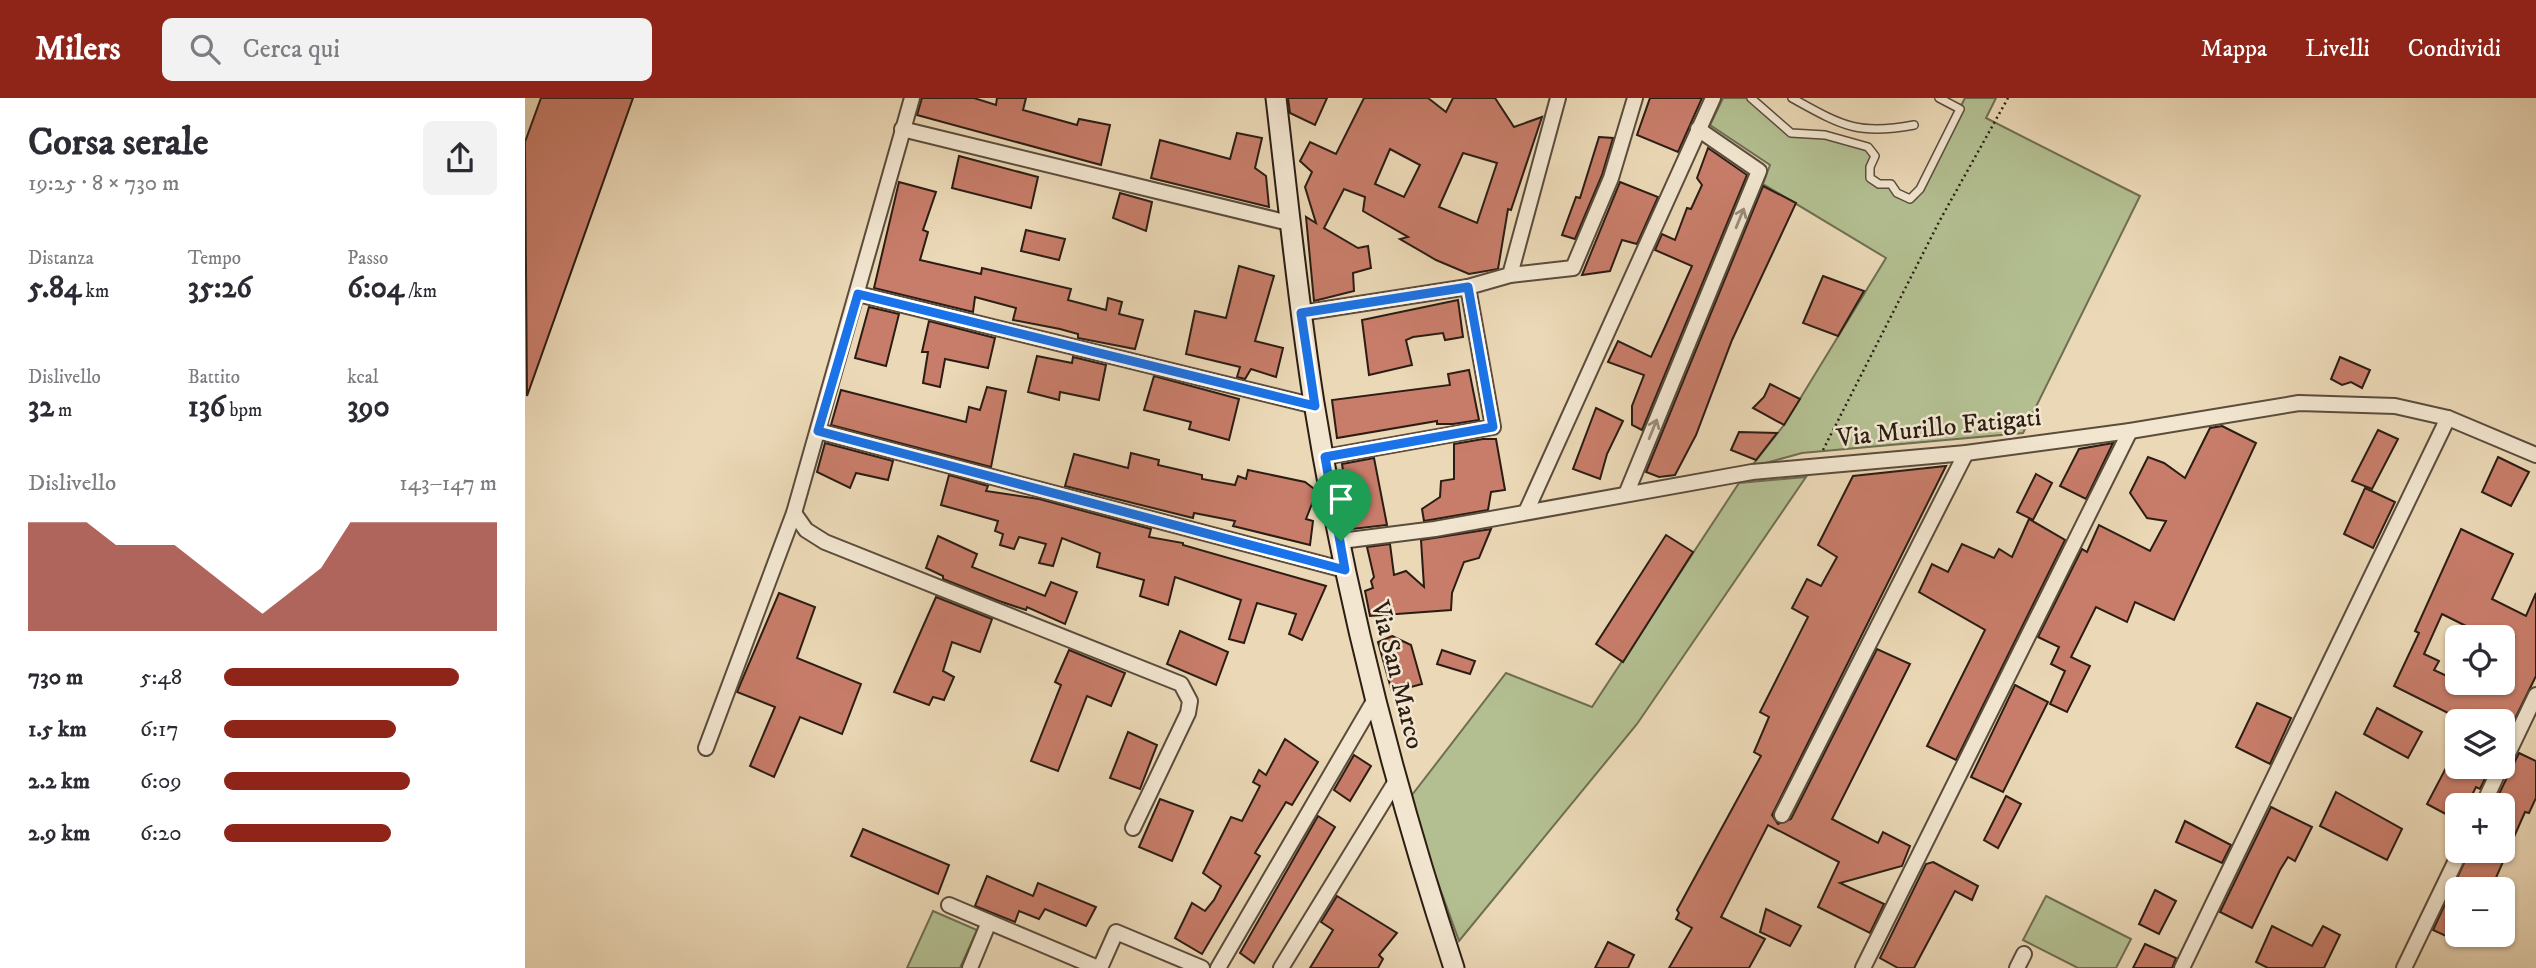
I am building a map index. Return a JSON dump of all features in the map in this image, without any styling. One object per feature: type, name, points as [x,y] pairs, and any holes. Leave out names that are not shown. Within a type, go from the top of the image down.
[{"type":"main road","name":"Via San Marco","points":[[1276,98],[1301,313],[1345,570],[1396,781],[1454,968]]},
{"type":"street","points":[[706,748],[794,513],[912,98]]},
{"type":"street","points":[[1510,275],[1558,98]]},
{"type":"street","points":[[1301,313],[1468,287],[1510,275],[1573,268],[1611,178],[1635,98]]},
{"type":"street","points":[[1526,512],[1713,98]]},
{"type":"street","points":[[902,129],[1289,223]]},
{"type":"street","points":[[1627,492],[1759,171],[1698,129]]},
{"type":"street","points":[[1325,457],[1493,427],[1468,287]]},
{"type":"street","points":[[858,294],[1315,406]]},
{"type":"street","name":"Via Murillo Fatigati","points":[[1341,541],[1435,529],[1627,492],[1752,472],[1966,453],[2130,431],[2299,402],[2396,406],[2448,418],[2536,455]]},
{"type":"street","points":[[2182,968],[2448,418]]},
{"type":"street","points":[[818,431],[1345,570]]},
{"type":"street","points":[[1863,968],[2130,431]]},
{"type":"street","points":[[1782,815],[1966,453]]},
{"type":"street","points":[[794,513],[806,530],[825,542],[1181,684],[1189,695],[1190,707],[1133,828]]},
{"type":"street","points":[[2515,738],[2536,695]]},
{"type":"street","points":[[1218,968],[1338,758],[1375,699]]},
{"type":"street","points":[[1281,968],[1396,781]]},
{"type":"street","points":[[2404,968],[2455,863]]},
{"type":"street","points":[[949,905],[1099,968],[1116,932],[1202,968]]},
{"type":"street","points":[[970,968],[989,922]]},
{"type":"street","points":[[2018,968],[2024,954]]},
{"type":"lane","points":[[1751,98],[1791,133],[1825,135],[1868,147],[1875,156],[1870,167],[1870,178],[1879,184],[1891,184],[1897,193],[1910,198],[1920,190],[1960,109],[1939,98]]},
{"type":"lane","points":[[1792,98],[1847,126],[1865,131],[1914,125]]},
{"type":"path","points":[[1815,466],[1940,220],[2008,98]]},
{"type":"green space","points":[[1723,98],[1751,98],[1791,133],[1814,134],[1868,147],[1875,156],[1870,178],[1891,184],[1904,198],[1917,190],[1965,98],[1996,98],[1986,118],[2140,196],[2023,433],[1802,453],[1751,467],[1784,425],[1886,258],[1763,184],[1770,165],[1710,125]]},
{"type":"green space","points":[[1806,477],[1637,724],[1459,941],[1419,830],[1412,795],[1506,673],[1592,707],[1739,483]]},
{"type":"green space","points":[[2046,896],[2131,939],[2116,968],[2078,968],[2023,940]]},
{"type":"green space","points":[[933,911],[977,930],[960,968],[907,968]]},
{"type":"building","points":[[541,98],[633,98],[527,396],[525,142]]},
{"type":"building","points":[[922,98],[974,98],[996,105],[997,98],[1026,98],[1023,110],[1077,125],[1079,119],[1110,125],[1101,165],[917,115]]},
{"type":"building","points":[[1288,98],[1327,98],[1315,125],[1290,113]]},
{"type":"building","points":[[1364,98],[1428,98],[1446,112],[1453,98],[1495,98],[1514,127],[1542,117],[1511,210],[1508,209],[1498,269],[1469,274],[1436,260],[1400,239],[1408,237],[1363,211],[1365,197],[1344,189],[1324,228],[1358,248],[1368,246],[1371,268],[1353,273],[1354,291],[1314,301],[1306,217],[1316,223],[1305,187],[1312,172],[1300,161],[1310,142],[1336,154]],"holes":[[[1390,149],[1420,165],[1404,197],[1375,184]],[[1463,153],[1497,163],[1477,223],[1439,207]]]},
{"type":"building","points":[[1650,98],[1702,98],[1678,152],[1637,135]]},
{"type":"building","points":[[1237,133],[1262,138],[1255,168],[1266,176],[1269,207],[1151,178],[1160,140],[1230,159]]},
{"type":"building","points":[[1599,137],[1613,138],[1602,175],[1575,239],[1562,235],[1576,197],[1580,198]]},
{"type":"building","points":[[1708,148],[1747,175],[1642,430],[1632,425],[1632,406],[1644,375],[1608,362],[1618,341],[1651,357],[1692,266],[1655,250],[1662,234],[1675,240],[1687,208],[1691,209],[1702,185],[1697,178]]},
{"type":"building","points":[[959,156],[1038,177],[1031,208],[952,188]]},
{"type":"building","points":[[899,182],[936,192],[923,230],[928,232],[920,260],[981,274],[982,268],[1071,289],[1068,300],[1106,310],[1108,298],[1122,302],[1119,314],[1143,320],[1135,349],[1078,338],[1078,334],[1060,329],[1013,320],[1016,308],[975,297],[973,312],[874,288]]},
{"type":"building","points":[[1620,182],[1658,197],[1637,244],[1622,240],[1610,271],[1582,275]]},
{"type":"building","points":[[1763,186],[1796,203],[1732,340],[1696,435],[1675,475],[1659,477],[1646,472]]},
{"type":"building","points":[[1120,193],[1152,202],[1146,231],[1113,218]]},
{"type":"building","points":[[1026,230],[1065,239],[1059,260],[1021,251]]},
{"type":"building","points":[[1239,266],[1274,276],[1255,341],[1283,348],[1276,377],[1251,369],[1245,379],[1237,377],[1240,367],[1186,354],[1195,311],[1226,318]]},
{"type":"building","points":[[1823,276],[1864,291],[1838,336],[1803,323]]},
{"type":"building","points":[[1458,300],[1463,337],[1445,340],[1443,333],[1413,337],[1406,340],[1412,365],[1369,375],[1362,320]]},
{"type":"building","points":[[869,307],[899,314],[886,366],[855,358]]},
{"type":"building","points":[[929,321],[995,338],[988,368],[945,359],[940,387],[923,383],[928,352],[922,352]]},
{"type":"building","points":[[1037,356],[1072,363],[1073,357],[1106,365],[1099,400],[1060,392],[1059,400],[1028,392]]},
{"type":"building","points":[[2340,357],[2370,370],[2362,388],[2351,382],[2342,385],[2331,379]]},
{"type":"building","points":[[1469,370],[1479,420],[1453,424],[1437,424],[1437,421],[1337,438],[1332,400],[1450,385],[1448,374]]},
{"type":"building","points":[[1154,376],[1239,399],[1229,440],[1189,429],[1191,422],[1144,410]]},
{"type":"building","points":[[1770,384],[1800,399],[1784,425],[1753,408],[1764,397]]},
{"type":"building","points":[[987,387],[1006,391],[991,467],[831,425],[841,390],[966,422],[969,407],[980,410]]},
{"type":"building","points":[[1596,408],[1623,421],[1607,454],[1600,479],[1573,469]]},
{"type":"building","points":[[2222,426],[2256,443],[2174,620],[2135,602],[2127,622],[2096,607],[2071,657],[2090,666],[2067,712],[2050,704],[2065,671],[2051,664],[2059,647],[2038,637],[2082,549],[2087,552],[2099,525],[2150,551],[2166,521],[2147,518],[2130,493],[2148,457],[2164,463],[2185,478],[2210,428]]},
{"type":"building","points":[[2378,430],[2398,439],[2372,489],[2352,481]]},
{"type":"building","points":[[1739,432],[1777,433],[1756,460],[1731,450]]},
{"type":"building","points":[[1496,439],[1505,490],[1491,492],[1488,510],[1424,521],[1422,509],[1440,497],[1441,481],[1454,479],[1454,444]]},
{"type":"building","points":[[825,443],[893,461],[888,480],[856,473],[850,488],[817,472]]},
{"type":"building","points":[[2113,443],[2086,499],[2060,486],[2079,449]]},
{"type":"building","points":[[1131,453],[1159,460],[1158,465],[1202,475],[1202,479],[1235,485],[1238,476],[1246,479],[1248,470],[1305,482],[1317,491],[1306,519],[1313,521],[1310,545],[1233,526],[1235,521],[1194,513],[1193,518],[1065,486],[1074,454],[1128,468]]},
{"type":"building","points":[[2498,457],[2529,472],[2511,506],[2482,492]]},
{"type":"building","points":[[1374,458],[1387,525],[1352,529],[1342,464]]},
{"type":"building","points":[[1946,466],[1772,815],[1778,824],[1791,819],[1877,649],[1910,664],[1832,819],[1878,843],[1883,832],[1910,846],[1902,866],[1840,883],[1884,904],[1870,933],[1818,907],[1839,862],[1768,825],[1721,917],[1765,939],[1749,968],[1669,968],[1692,928],[1676,919],[1679,913],[1677,910],[1761,756],[1754,752],[1769,717],[1760,712],[1808,617],[1792,608],[1807,579],[1821,586],[1837,557],[1818,545],[1853,476]]},
{"type":"building","points":[[2036,474],[2052,483],[2033,520],[2017,512]]},
{"type":"building","points":[[949,475],[988,486],[986,491],[1039,499],[1151,529],[1149,537],[1183,543],[1326,586],[1302,640],[1289,634],[1296,614],[1257,603],[1244,643],[1229,639],[1241,600],[1175,577],[1168,605],[1140,596],[1144,580],[1097,567],[1100,553],[1062,538],[1053,566],[1039,563],[1046,544],[1019,537],[1014,549],[1000,545],[1003,534],[995,531],[998,521],[941,505]]},
{"type":"building","points":[[2365,488],[2395,502],[2373,548],[2344,534]]},
{"type":"building","points":[[2029,519],[2065,540],[1956,760],[1927,746],[1985,630],[1919,592],[1932,564],[1948,572],[1962,544],[1994,558],[1999,549],[2012,557]]},
{"type":"building","points":[[1491,529],[1479,558],[1464,562],[1452,593],[1451,610],[1370,616],[1365,591],[1373,588],[1371,581],[1374,577],[1367,547],[1390,544],[1394,575],[1406,571],[1424,587],[1421,540]]},
{"type":"building","points":[[2461,529],[2513,554],[2492,599],[2526,616],[2536,593],[2536,676],[2515,719],[2515,709],[2445,709],[2445,712],[2394,686],[2419,633],[2415,631]]},
{"type":"building","points":[[1666,535],[1693,552],[1623,662],[1596,644]]},
{"type":"building","points":[[938,536],[977,554],[972,567],[1045,596],[1051,582],[1077,592],[1065,624],[1027,607],[1026,610],[943,579],[943,576],[926,568]]},
{"type":"building","points":[[779,593],[815,607],[797,658],[861,684],[842,734],[800,717],[774,777],[750,766],[775,707],[737,692]]},
{"type":"building","points":[[936,597],[992,619],[980,652],[952,642],[943,671],[954,677],[944,700],[933,697],[929,705],[894,692]]},
{"type":"building","points":[[1180,631],[1228,652],[1216,685],[1167,664]]},
{"type":"building","points":[[1392,636],[1411,645],[1422,684],[1392,692],[1378,642]]},
{"type":"building","points":[[1069,650],[1125,673],[1111,706],[1087,696],[1058,771],[1031,761],[1061,685],[1055,682]]},
{"type":"building","points":[[1442,650],[1475,661],[1470,674],[1437,664]]},
{"type":"building","points":[[2015,685],[2048,702],[2003,792],[1971,777]]},
{"type":"building","points":[[2257,703],[2291,718],[2270,764],[2236,747]]},
{"type":"building","points":[[2377,708],[2422,732],[2408,758],[2364,734]]},
{"type":"building","points":[[1128,732],[1157,745],[1140,789],[1110,778]]},
{"type":"building","points":[[1285,739],[1318,762],[1292,805],[1286,802],[1255,853],[1260,856],[1202,954],[1175,938],[1192,903],[1205,911],[1214,900],[1221,886],[1203,873],[1231,817],[1242,821],[1260,786],[1253,782],[1259,770],[1266,775]]},
{"type":"building","points":[[2519,753],[2536,761],[2536,798],[2529,813],[2525,812],[2515,835],[2515,793],[2499,793],[2506,779],[2515,779],[2515,761]]},
{"type":"building","points":[[1354,755],[1371,766],[1350,801],[1334,790]]},
{"type":"building","points":[[2445,770],[2445,779],[2485,779],[2480,789],[2476,787],[2473,793],[2445,793],[2445,814],[2427,804]]},
{"type":"building","points":[[2336,792],[2402,829],[2387,860],[2320,826]]},
{"type":"building","points":[[2006,796],[2021,804],[1998,848],[1984,840]]},
{"type":"building","points":[[1160,799],[1193,811],[1172,861],[1139,847]]},
{"type":"building","points":[[2271,807],[2312,827],[2295,861],[2288,857],[2280,870],[2252,928],[2220,912]]},
{"type":"building","points":[[1318,816],[1335,827],[1254,963],[1240,953]]},
{"type":"building","points":[[2185,821],[2231,845],[2222,863],[2176,842]]},
{"type":"building","points":[[863,829],[949,865],[938,894],[851,856]]},
{"type":"building","points":[[1933,862],[1978,886],[1972,900],[1955,891],[1914,968],[1898,968],[1880,958],[1926,864]]},
{"type":"building","points":[[2464,863],[2502,863],[2496,877],[2458,877]]},
{"type":"building","points":[[987,876],[1033,896],[1038,883],[1096,907],[1086,926],[1045,909],[1039,919],[1019,911],[1015,922],[975,906]]},
{"type":"building","points":[[2155,890],[2176,901],[2159,934],[2139,924]]},
{"type":"building","points":[[1337,896],[1397,933],[1379,955],[1383,959],[1378,968],[1310,968],[1333,930],[1321,922]]},
{"type":"building","points":[[2445,904],[2445,936],[2433,930]]},
{"type":"building","points":[[1766,909],[1801,926],[1790,946],[1760,932]]},
{"type":"building","points":[[2272,926],[2312,946],[2323,926],[2340,935],[2324,968],[2268,968],[2256,962]]},
{"type":"building","points":[[1608,942],[1634,955],[1628,968],[1595,968]]},
{"type":"building","points":[[2145,944],[2176,958],[2172,968],[2133,968]]},
{"type":"route","points":[[1468,287],[1493,427],[1325,457],[1341,541],[1345,570],[818,431],[858,294],[1315,406],[1301,313],[1468,287]]}]
